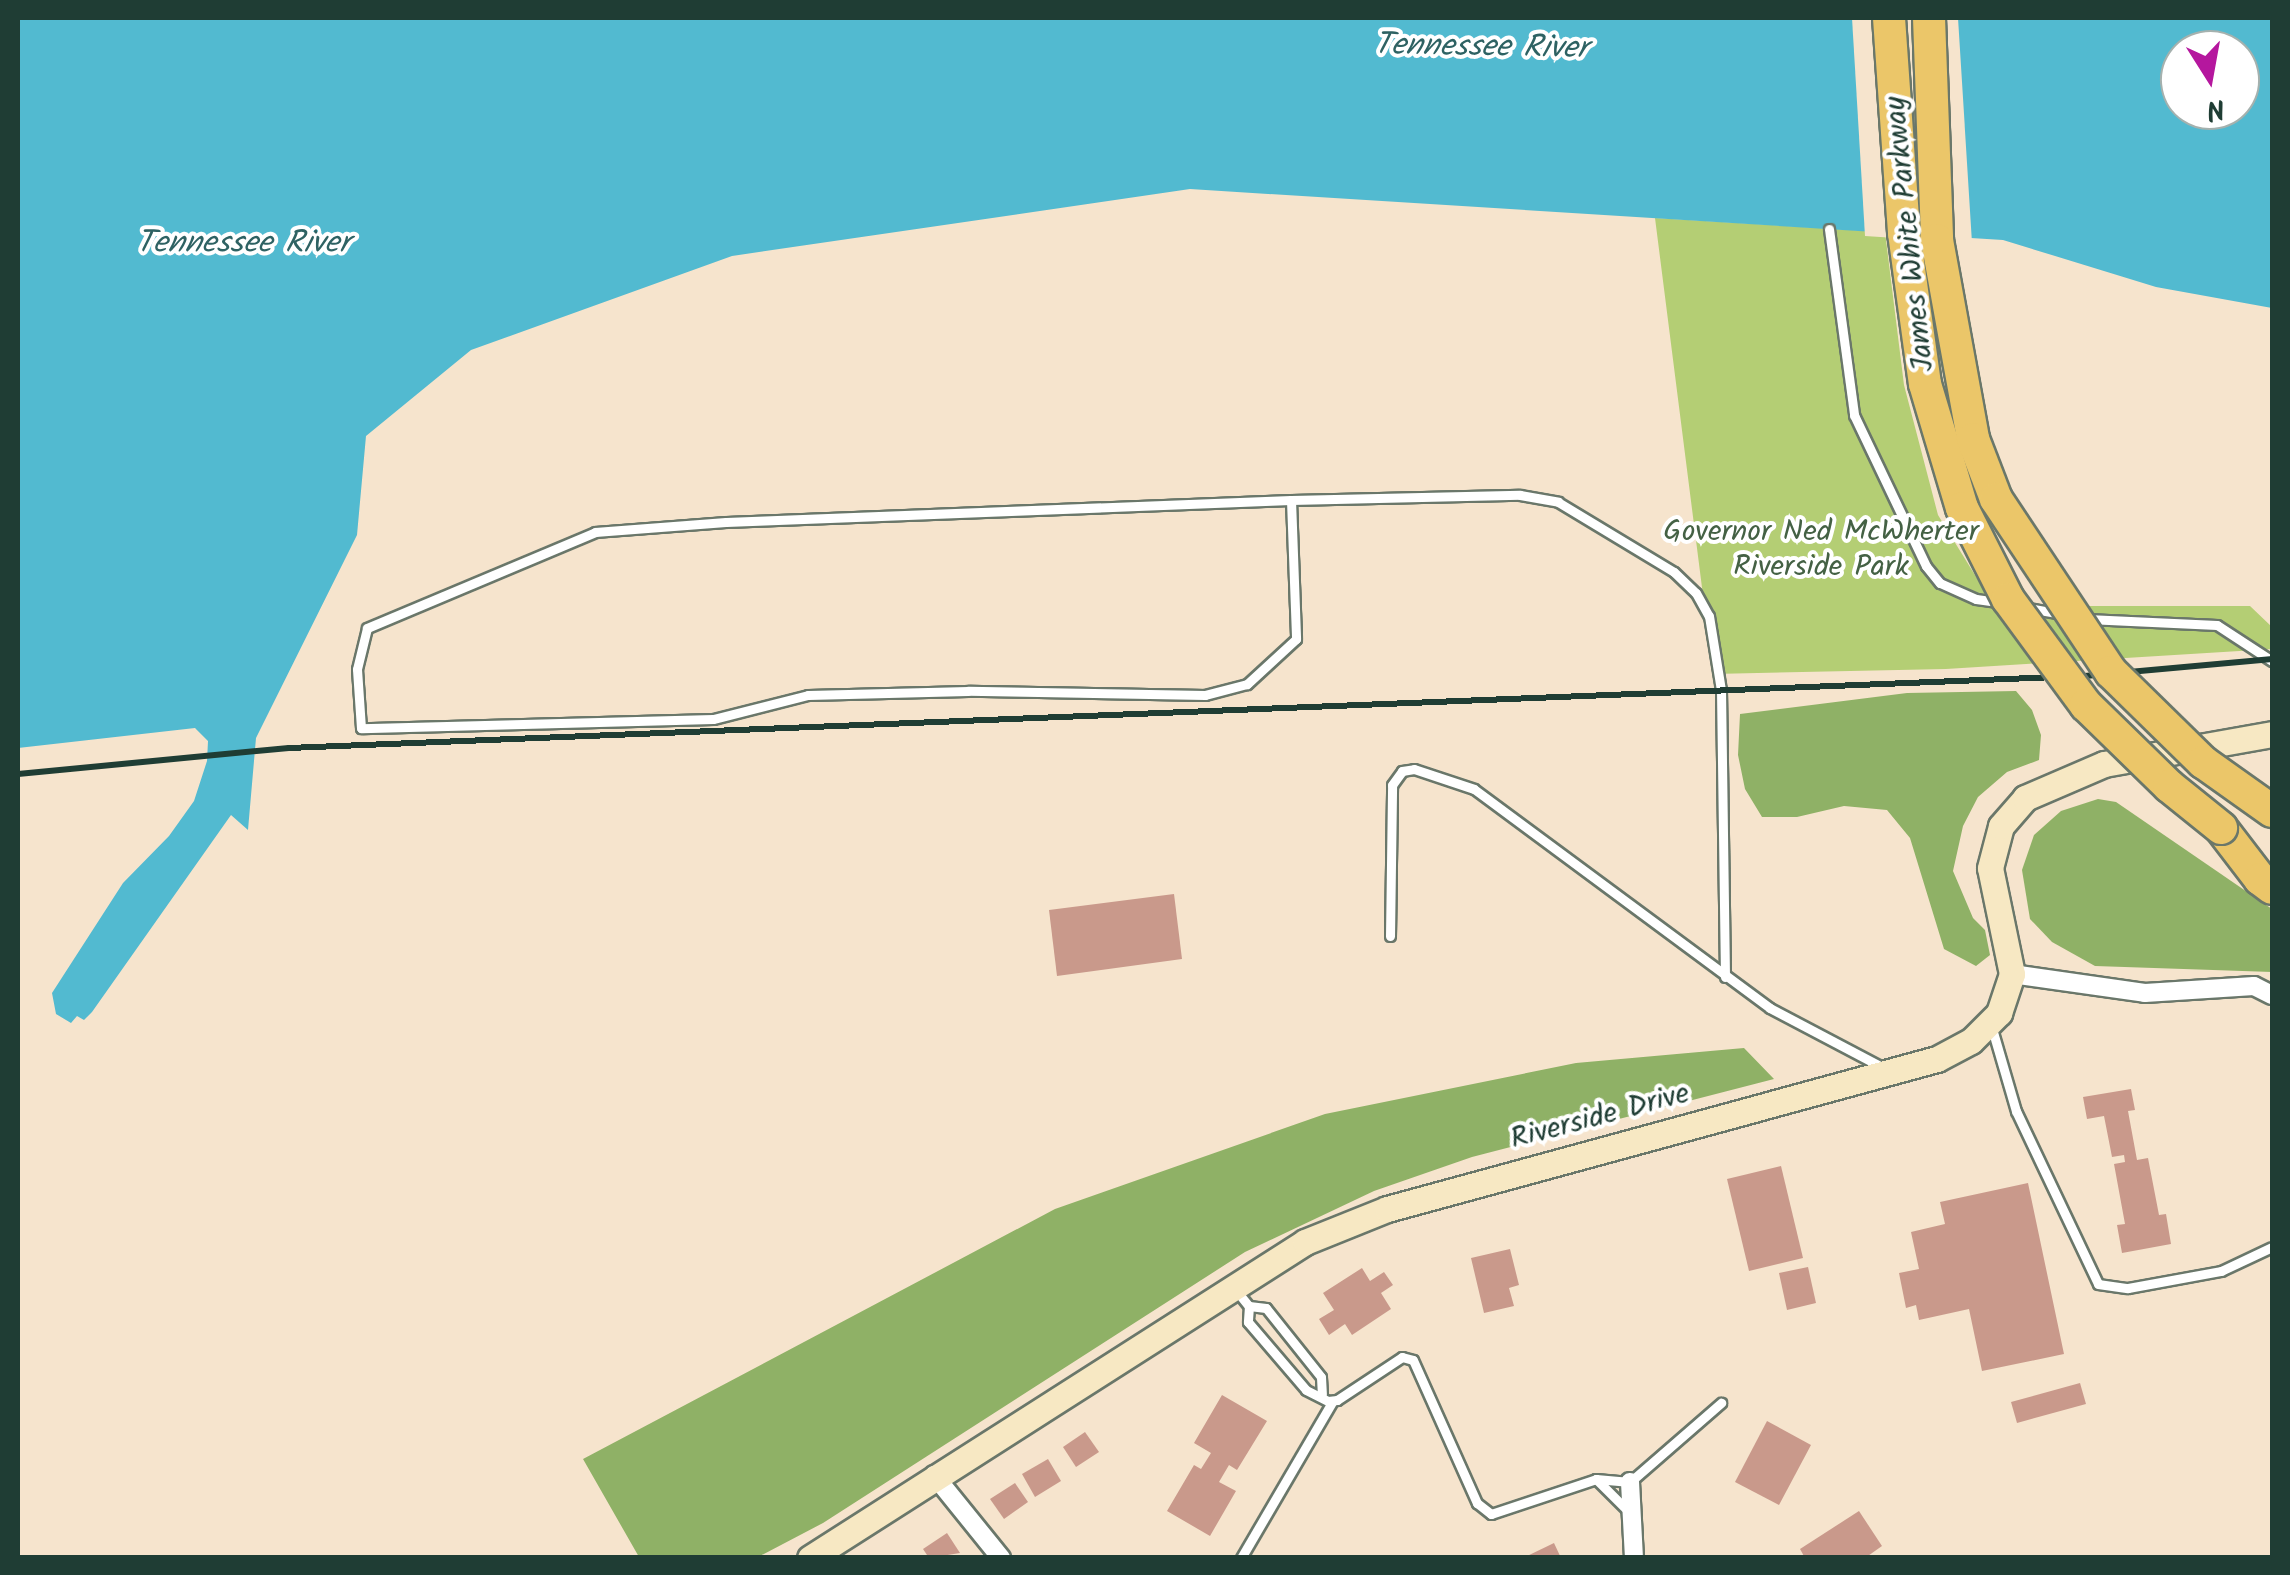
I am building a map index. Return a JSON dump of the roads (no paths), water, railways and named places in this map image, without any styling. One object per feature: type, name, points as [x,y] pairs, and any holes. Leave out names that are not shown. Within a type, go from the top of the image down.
[{"type":"highway","name":"James White Parkway","points":[[1889,18],[1904,232],[1925,384],[1962,508],[2008,599],[2086,705],[2169,786],[2272,861]]},
{"type":"highway","name":"James White Parkway","points":[[1930,18],[1937,240],[1973,440],[1996,499],[2111,672],[2203,762],[2272,810]]},
{"type":"highway","points":[[2222,828],[2260,879],[2272,888]]},
{"type":"street","points":[[2272,734],[2104,764],[2025,798],[2002,826],[1990,868],[2012,974],[2144,992],[2254,986],[2272,996]]},
{"type":"street","name":"Riverside Drive","points":[[810,1558],[934,1475],[1241,1296],[1304,1242],[1386,1209],[1937,1059],[1971,1041],[1999,1013],[2012,974]]},
{"type":"street","points":[[934,1475],[1000,1558]]},
{"type":"street","points":[[1630,1482],[1634,1558]]},
{"type":"lane","points":[[1829,229],[1854,415],[1926,566],[1940,582],[1976,598],[2104,622],[2217,625],[2272,661]]},
{"type":"lane","points":[[1291,500],[1296,639],[1247,684],[1205,695],[968,691],[808,695],[713,719],[361,728],[358,669],[367,628],[595,532],[624,526],[1291,500],[1520,494],[1558,502],[1674,572],[1696,593],[1709,616],[1721,690],[1725,977]]},
{"type":"lane","points":[[1390,936],[1392,785],[1402,771],[1414,768],[1474,789],[1770,1008],[1891,1072]]},
{"type":"lane","points":[[1990,1022],[2016,1111],[2098,1284],[2128,1288],[2208,1274],[2272,1247]]},
{"type":"lane","points":[[1241,1296],[1248,1322],[1306,1390],[1322,1394],[1332,1402]]},
{"type":"lane","points":[[1241,1296],[1266,1308],[1322,1377],[1322,1394]]},
{"type":"lane","points":[[1241,1558],[1332,1402],[1408,1357],[1421,1374],[1484,1510],[1498,1514],[1596,1480],[1630,1482],[1721,1402]]},
{"type":"lane","points":[[1596,1480],[1632,1515]]},
{"type":"water","name":"Tennessee River","points":[[18,18],[2272,18],[2272,308],[2156,287],[2003,240],[1190,189],[732,256],[471,350],[366,436],[357,535],[256,738],[248,830],[231,815],[92,1012],[84,1020],[77,1016],[71,1023],[56,1014],[52,993],[123,883],[169,836],[194,801],[207,761],[208,741],[195,728],[18,748]]},
{"type":"railway","points":[[18,774],[289,748],[2085,676],[2272,659]]},
{"type":"park label","name":"Governor Ned McWherter Riverside Park","points":[[1821,549]]}]
